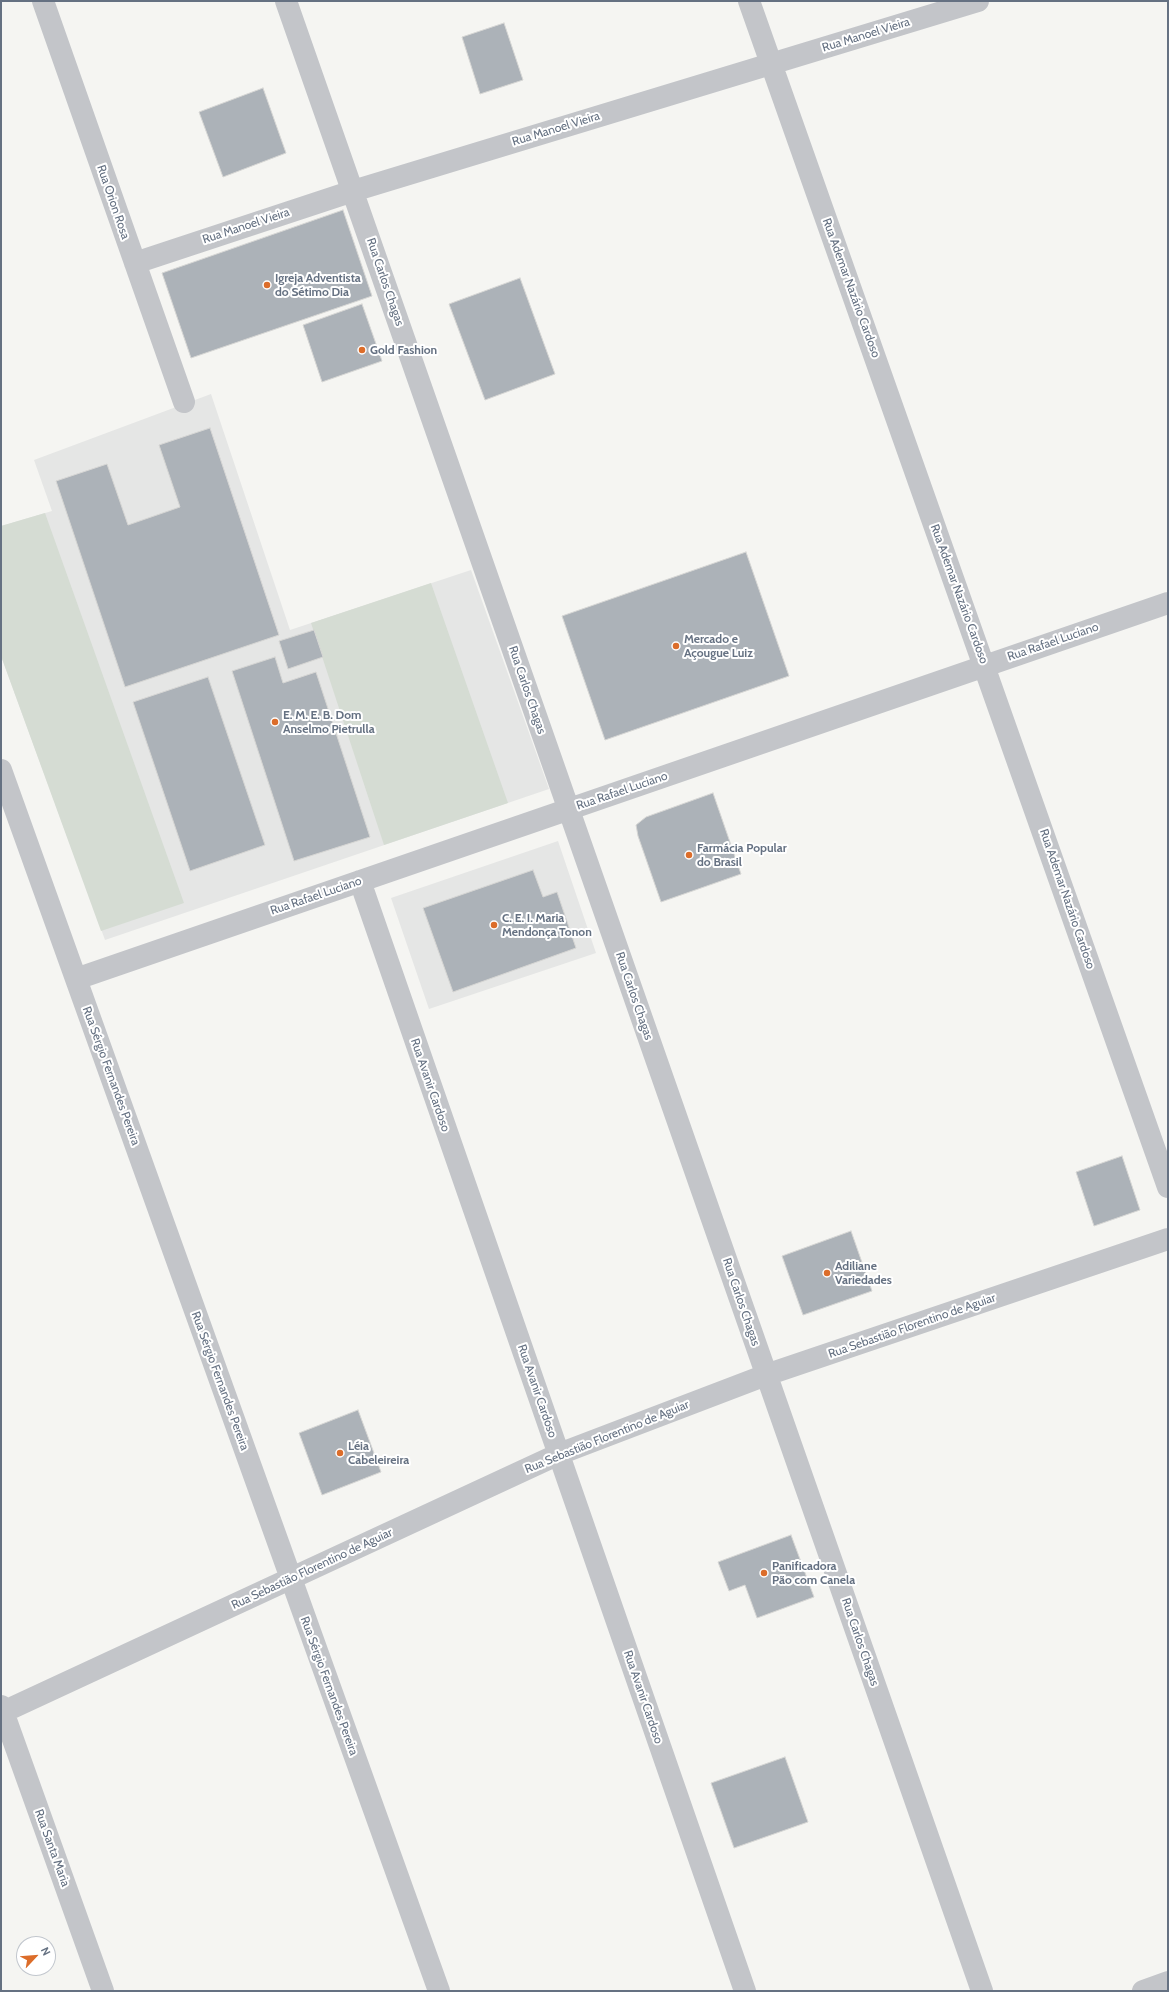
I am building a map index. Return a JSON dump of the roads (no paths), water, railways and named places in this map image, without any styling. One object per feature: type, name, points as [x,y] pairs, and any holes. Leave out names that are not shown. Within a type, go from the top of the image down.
[{"type":"street","name":"Rua Orion Rosa","points":[[43,1],[184,402]]},
{"type":"street","name":"Rua Carlos Chagas","points":[[286,1],[982,1991]]},
{"type":"street","name":"Rua Ademar Nazário Cardoso","points":[[749,1],[1168,1187]]},
{"type":"street","name":"Rua Manoel Vieira","points":[[135,263],[353,191],[978,1]]},
{"type":"street","name":"Rua Rafael Luciano","points":[[76,979],[1168,603]]},
{"type":"street","name":"Rua Sérgio Fernandes Pereira","points":[[1,770],[439,1991]]},
{"type":"street","name":"Rua Avanir Cardoso","points":[[360,881],[745,1991]]},
{"type":"street","name":"Rua Sebastião Florentino de Aguiar","points":[[2,1710],[558,1454],[766,1375],[1168,1239]]},
{"type":"street","name":"Rua Santa Maria","points":[[2,1710],[103,1991]]},
{"type":"street","points":[[1143,1991],[1168,1982]]},
{"type":"place","name":"Igreja Adventista do Sétimo Dia","points":[[267,285]]},
{"type":"place","name":"Gold Fashion","points":[[362,350]]},
{"type":"place","name":"Mercado e Açougue Luiz","points":[[676,646]]},
{"type":"place","name":"E. M. E. B. Dom Anselmo Pietrulla","points":[[275,722]]},
{"type":"place","name":"Farmácia Popular do Brasil","points":[[689,855]]},
{"type":"place","name":"C. E. I. Maria Mendonça Tonon","points":[[494,925]]},
{"type":"place","name":"Adiliane Variedades","points":[[827,1273]]},
{"type":"place","name":"Léia Cabeleireira","points":[[340,1453]]},
{"type":"place","name":"Panificadora Pão com Canela","points":[[764,1573]]}]
